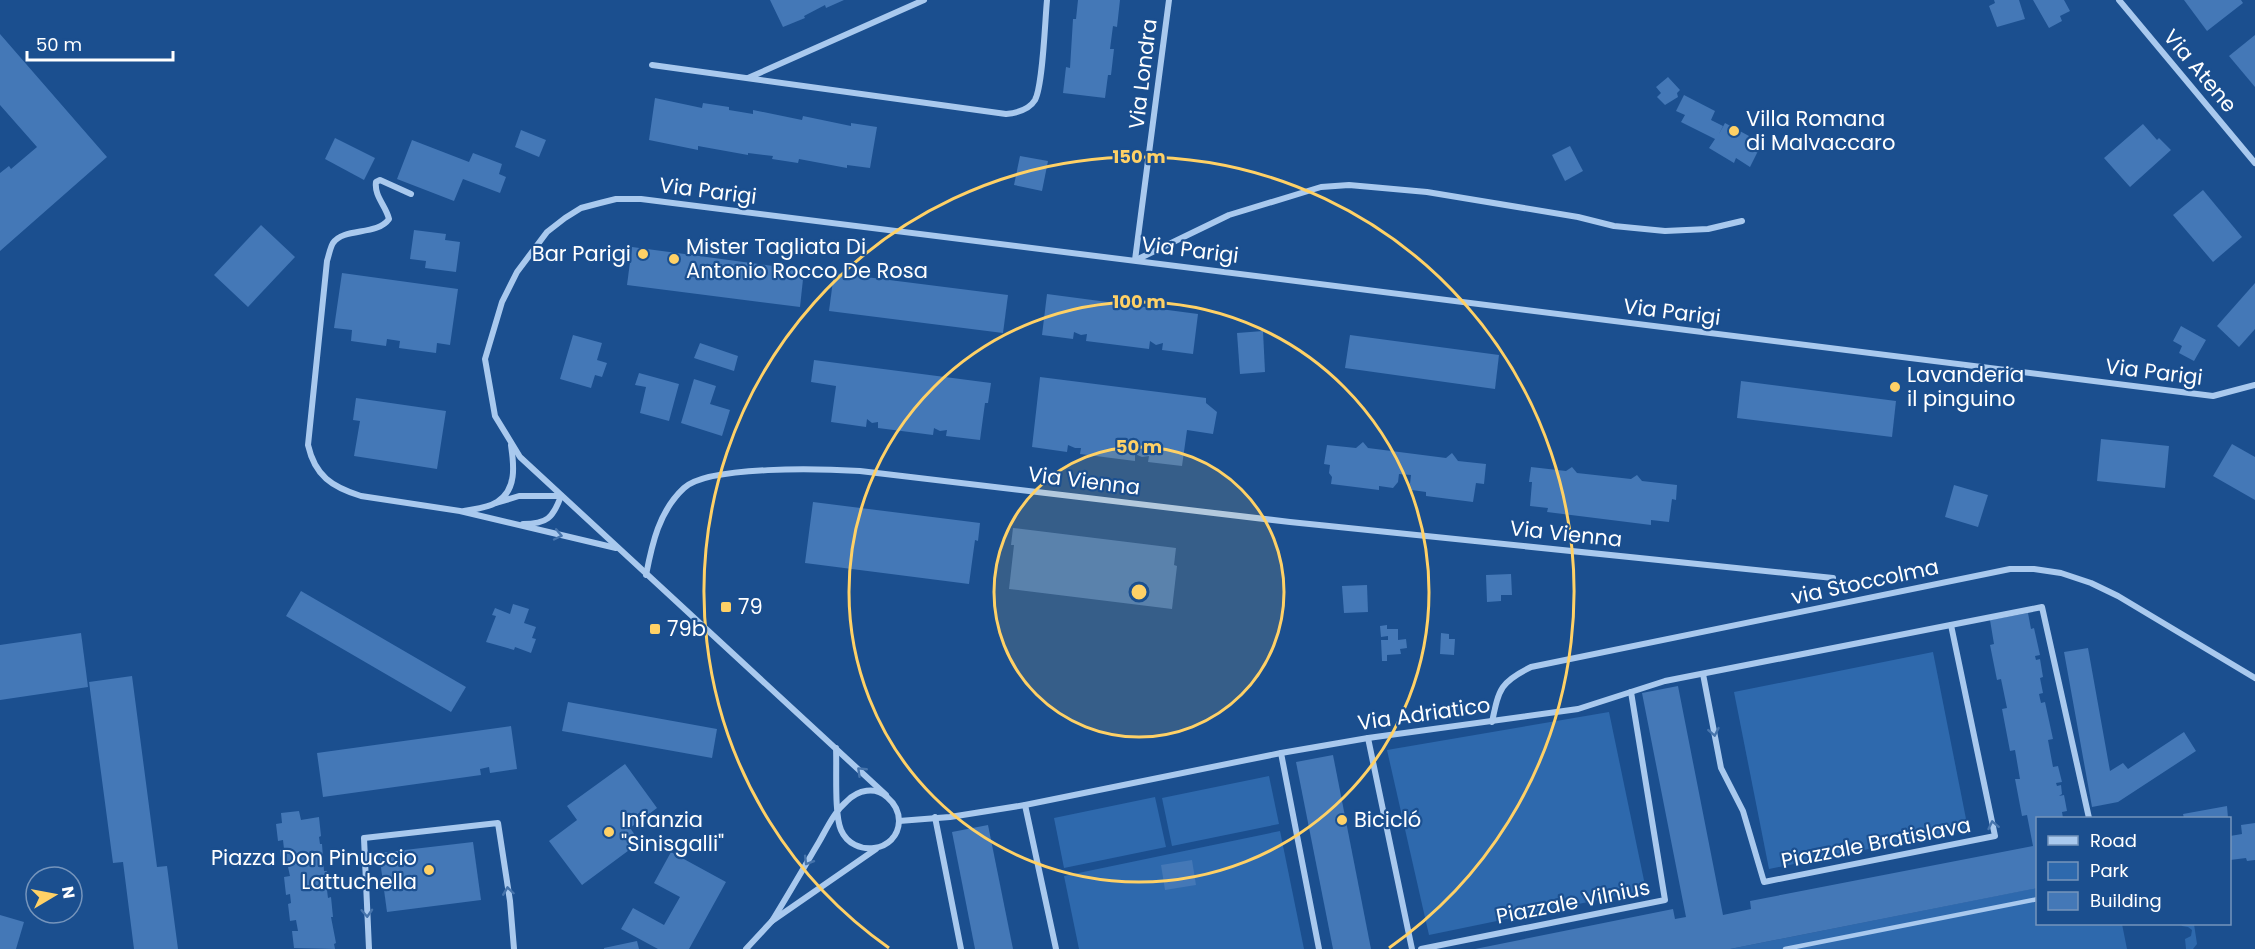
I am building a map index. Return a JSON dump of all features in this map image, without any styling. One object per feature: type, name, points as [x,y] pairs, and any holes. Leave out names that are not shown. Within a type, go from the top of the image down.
[{"type":"street","points":[[748,78],[924,0]]},
{"type":"street","points":[[652,65],[1006,114],[1018,113],[1035,101],[1039,84],[1047,0]]},
{"type":"street","name":"Via Londra","points":[[1136,260],[1169,0]]},
{"type":"street","name":"Via Atene","points":[[2119,0],[2255,163]]},
{"type":"street","points":[[411,194],[380,180],[376,182],[374,186],[389,219],[384,226],[338,238],[332,244],[327,261],[308,445],[312,462],[328,481],[349,493],[460,511],[617,548]]},
{"type":"street","points":[[1136,260],[1229,215],[1321,187],[1340,186],[1427,192],[1578,217],[1614,226],[1665,231],[1708,229],[1742,220]]},
{"type":"street","name":"Via Parigi","points":[[646,576],[520,458],[495,416],[484,359],[502,302],[517,272],[547,232],[581,208],[616,199],[641,200],[1136,260],[2213,396],[2255,386]]},
{"type":"street","points":[[496,503],[507,493],[513,481],[514,463],[510,441]]},
{"type":"street","name":"Via Vienna","points":[[646,576],[659,526],[667,507],[685,486],[707,477],[795,468],[860,471],[1290,522],[1833,578]]},
{"type":"street","points":[[460,511],[519,496],[561,496],[555,512],[546,520],[532,524],[510,524]]},
{"type":"street","name":"via Stoccolma","points":[[1492,722],[1499,691],[1512,676],[1531,667],[2010,569],[2034,569],[2061,573],[2091,583],[2118,596],[2255,678]]},
{"type":"street","points":[[646,576],[836,747],[886,795],[896,808],[899,821],[892,839],[772,921]]},
{"type":"street","name":"Via Adriatico","points":[[899,821],[950,817],[1025,805],[1281,753],[1368,738],[1578,709],[1665,681],[2042,607],[2089,817]]},
{"type":"street","name":"Piazzale Bratislava","points":[[1703,674],[1721,768],[1743,811],[1764,882],[1995,836],[1951,625]]},
{"type":"street","name":"Piazzale Vilnius","points":[[1421,949],[1665,900],[1631,692]]},
{"type":"street","points":[[1368,738],[1412,949]]},
{"type":"street","points":[[836,747],[841,832],[856,846],[876,849]]},
{"type":"street","points":[[1281,753],[1319,949]]},
{"type":"street","points":[[746,949],[772,921],[846,801],[862,791],[878,791],[886,795]]},
{"type":"street","points":[[1025,805],[1056,949]]},
{"type":"street","points":[[936,817],[961,949]]},
{"type":"street","points":[[369,949],[364,838],[498,823],[510,901],[514,949]]},
{"type":"lane","points":[[1785,949],[2036,899]]},
{"type":"green space","points":[[1933,652],[1968,829],[1769,869],[1734,692]]},
{"type":"green space","points":[[1609,712],[1646,890],[1429,935],[1387,750]]},
{"type":"green space","points":[[1269,776],[1279,824],[1172,846],[1162,798]]},
{"type":"green space","points":[[1155,797],[1166,847],[1064,868],[1054,818]]},
{"type":"green space","points":[[1280,831],[1304,949],[1079,949],[1064,876]]},
{"type":"green space","points":[[2036,888],[2036,925],[2122,925],[2127,949],[1730,949]]},
{"type":"green space","points":[[2194,925],[2197,944],[2193,949],[2186,949],[2185,939],[2191,936],[2192,930],[2182,926]]},
{"type":"building","points":[[770,0],[844,0],[826,8],[825,5],[804,16],[805,18],[783,27]]},
{"type":"building","points":[[1078,0],[1120,0],[1117,27],[1113,26],[1110,49],[1114,49],[1105,98],[1063,93],[1066,67],[1070,68],[1073,19],[1076,19]]},
{"type":"building","points":[[1994,0],[2019,0],[2025,19],[1997,27],[1989,6],[1995,3]]},
{"type":"building","points":[[2033,0],[2064,0],[2070,11],[2060,16],[2062,21],[2049,28]]},
{"type":"building","points":[[2184,0],[2241,0],[2243,3],[2207,31]]},
{"type":"building","points":[[0,34],[107,157],[0,251],[0,173],[9,166],[11,169],[37,147],[0,105]]},
{"type":"building","points":[[2255,35],[2255,87],[2229,56]]},
{"type":"building","points":[[1668,77],[1680,90],[1677,93],[1678,97],[1665,105],[1657,97],[1661,93],[1656,87]]},
{"type":"building","points":[[1684,95],[1715,111],[1711,120],[1723,126],[1719,134],[1725,123],[1749,136],[1746,142],[1759,149],[1750,167],[1736,158],[1734,163],[1709,148],[1715,139],[1681,122],[1685,115],[1676,111]]},
{"type":"building","points":[[655,98],[702,108],[703,103],[753,114],[753,110],[802,120],[803,116],[851,126],[851,123],[877,127],[870,168],[847,165],[847,168],[799,159],[798,163],[772,159],[773,156],[748,153],[748,155],[698,146],[698,150],[649,140]]},
{"type":"building","points":[[2143,124],[2157,140],[2159,138],[2171,150],[2130,187],[2104,158]]},
{"type":"building","points":[[521,130],[546,140],[539,157],[515,147]]},
{"type":"building","points":[[335,138],[375,158],[364,180],[325,159]]},
{"type":"building","points":[[412,140],[469,162],[473,153],[502,164],[499,174],[506,177],[500,193],[463,179],[454,201],[397,179]]},
{"type":"building","points":[[1570,146],[1583,171],[1565,181],[1552,155]]},
{"type":"building","points":[[1020,156],[1048,161],[1042,191],[1014,185]]},
{"type":"building","points":[[2203,190],[2242,237],[2213,262],[2173,215]]},
{"type":"building","points":[[261,225],[295,257],[248,307],[214,275]]},
{"type":"building","points":[[414,230],[446,234],[445,240],[460,242],[456,272],[425,268],[426,261],[410,259]]},
{"type":"building","points":[[632,247],[804,270],[800,307],[627,285]]},
{"type":"building","points":[[342,273],[458,289],[450,345],[437,343],[436,353],[399,348],[400,341],[387,339],[386,346],[351,341],[352,330],[334,328]]},
{"type":"building","points":[[834,273],[1008,295],[1003,333],[829,311]]},
{"type":"building","points":[[2255,283],[2255,329],[2239,347],[2217,326]]},
{"type":"building","points":[[1047,294],[1198,314],[1193,354],[1162,350],[1163,343],[1156,345],[1150,341],[1149,349],[1086,341],[1087,334],[1081,335],[1074,332],[1073,339],[1042,335]]},
{"type":"building","points":[[2181,326],[2206,340],[2194,361],[2179,353],[2182,346],[2173,341]]},
{"type":"building","points":[[1263,331],[1265,372],[1240,374],[1237,333]]},
{"type":"building","points":[[573,335],[602,343],[597,360],[607,363],[602,377],[595,375],[591,388],[560,379]]},
{"type":"building","points":[[1350,335],[1499,355],[1495,389],[1345,368]]},
{"type":"building","points":[[700,343],[738,356],[734,371],[694,358]]},
{"type":"building","points":[[814,360],[991,383],[988,403],[985,403],[980,440],[946,436],[947,430],[940,431],[934,428],[933,435],[878,428],[878,422],[872,423],[867,419],[866,427],[831,422],[836,386],[811,382]]},
{"type":"building","points":[[639,373],[679,384],[669,421],[640,413],[646,387],[635,385]]},
{"type":"building","points":[[1040,377],[1206,398],[1206,403],[1217,412],[1213,434],[1187,430],[1182,466],[1148,462],[1149,456],[1142,457],[1135,454],[1135,461],[1080,454],[1081,448],[1068,445],[1067,452],[1032,447]]},
{"type":"building","points":[[694,379],[716,386],[710,404],[730,410],[722,436],[681,423]]},
{"type":"building","points":[[1741,381],[1896,401],[1892,437],[1737,418]]},
{"type":"building","points":[[356,398],[446,411],[437,469],[354,456],[360,421],[353,420]]},
{"type":"building","points":[[2101,439],[2169,446],[2165,488],[2097,481]]},
{"type":"building","points":[[1363,442],[1368,448],[1446,458],[1452,453],[1458,461],[1486,464],[1484,484],[1476,483],[1473,502],[1426,496],[1426,492],[1412,490],[1411,475],[1399,474],[1398,482],[1393,488],[1379,486],[1379,490],[1331,484],[1330,465],[1324,464],[1327,445],[1356,448]]},
{"type":"building","points":[[2232,444],[2255,457],[2255,500],[2213,476]]},
{"type":"building","points":[[1531,467],[1566,471],[1572,467],[1577,473],[1631,479],[1637,475],[1642,481],[1677,485],[1676,500],[1672,499],[1669,522],[1651,520],[1651,525],[1547,512],[1548,508],[1530,506]]},
{"type":"building","points":[[1954,485],[1988,495],[1978,527],[1945,517]]},
{"type":"building","points":[[813,502],[980,523],[978,541],[975,540],[969,584],[805,563]]},
{"type":"building","points":[[1013,528],[1176,548],[1174,565],[1177,566],[1172,609],[1009,589],[1014,545],[1011,545]]},
{"type":"building","points":[[1511,574],[1512,595],[1501,595],[1501,601],[1487,602],[1486,575]]},
{"type":"building","points":[[1367,585],[1368,612],[1344,613],[1342,586]]},
{"type":"building","points":[[301,591],[466,687],[451,712],[286,616]]},
{"type":"building","points":[[513,604],[529,609],[524,623],[536,627],[532,638],[536,639],[531,653],[515,647],[514,650],[486,642],[496,616],[492,615],[495,608],[510,614]]},
{"type":"building","points":[[2028,613],[2040,655],[2035,656],[2036,660],[2040,659],[2043,677],[2040,678],[2043,693],[2039,694],[2041,703],[2045,702],[2053,739],[2048,740],[2053,767],[2058,766],[2062,782],[2056,783],[2057,786],[2061,785],[2062,794],[2059,796],[2064,795],[2067,811],[2062,812],[2063,817],[2036,817],[2036,888],[1730,949],[1475,949],[1673,909],[1675,919],[1686,917],[1642,693],[1678,686],[1723,915],[1751,909],[1750,901],[2033,846],[2027,815],[2022,816],[2015,779],[2020,779],[2015,750],[2010,751],[2002,709],[2007,708],[2001,679],[1997,680],[1990,645],[1994,644],[1990,620]]},
{"type":"building","points":[[1387,625],[1387,629],[1398,629],[1398,640],[1406,639],[1407,648],[1400,649],[1401,654],[1387,655],[1387,661],[1382,661],[1381,640],[1388,640],[1388,636],[1381,637],[1380,626]]},
{"type":"building","points":[[81,633],[88,687],[0,700],[0,645]]},
{"type":"building","points":[[1441,633],[1449,634],[1449,639],[1455,639],[1454,655],[1440,654]]},
{"type":"building","points":[[2088,648],[2110,771],[2123,763],[2128,769],[2184,732],[2196,751],[2118,802],[2092,807],[2064,652]]},
{"type":"building","points":[[132,676],[157,867],[167,866],[178,949],[134,949],[123,862],[113,863],[89,682]]},
{"type":"building","points":[[568,702],[717,729],[712,758],[562,731]]},
{"type":"building","points":[[511,726],[517,769],[490,773],[489,767],[480,769],[481,775],[323,797],[317,753]]},
{"type":"building","points":[[1333,755],[1371,949],[1333,949],[1296,762]]},
{"type":"building","points":[[625,764],[657,808],[630,828],[640,842],[582,885],[549,841],[577,820],[567,806]]},
{"type":"building","points":[[2227,806],[2228,817],[2184,817],[2183,814]]},
{"type":"building","points":[[299,811],[301,820],[319,817],[321,836],[319,837],[320,844],[322,844],[324,871],[327,871],[328,898],[331,897],[335,949],[294,948],[292,931],[298,931],[296,920],[290,921],[288,904],[291,903],[290,894],[286,895],[284,877],[290,876],[288,867],[282,867],[280,850],[284,849],[283,840],[278,841],[276,824],[282,823],[281,813]]},
{"type":"building","points":[[2255,823],[2255,860],[2247,861],[2246,858],[2231,860],[2231,836],[2242,834],[2241,825]]},
{"type":"building","points":[[988,825],[1013,949],[975,949],[952,832]]},
{"type":"building","points":[[473,842],[481,900],[387,912],[379,853]]},
{"type":"building","points":[[671,852],[726,882],[689,949],[658,949],[621,929],[633,908],[664,925],[680,897],[654,883]]},
{"type":"building","points":[[1192,860],[1196,885],[1165,890],[1161,865]]},
{"type":"building","points":[[0,915],[24,922],[16,949],[0,949]]},
{"type":"building","points":[[637,941],[639,949],[604,949],[604,948]]},
{"type":"place","name":"Villa Romana di Malvaccaro","points":[[1734,131]]},
{"type":"place","name":"Bar Parigi","points":[[643,254]]},
{"type":"place","name":"Mister Tagliata Di Antonio Rocco De Rosa","points":[[674,259]]},
{"type":"place","name":"Lavanderia il pinguino","points":[[1895,387]]},
{"type":"place","name":"79","points":[[726,607]]},
{"type":"place","name":"79b","points":[[655,629]]},
{"type":"place","name":"Bicicló","points":[[1342,820]]},
{"type":"place","name":"Infanzia \"Sinisgalli\"","points":[[609,832]]},
{"type":"place","name":"Piazza Don Pinuccio Lattuchella","points":[[429,870]]}]
